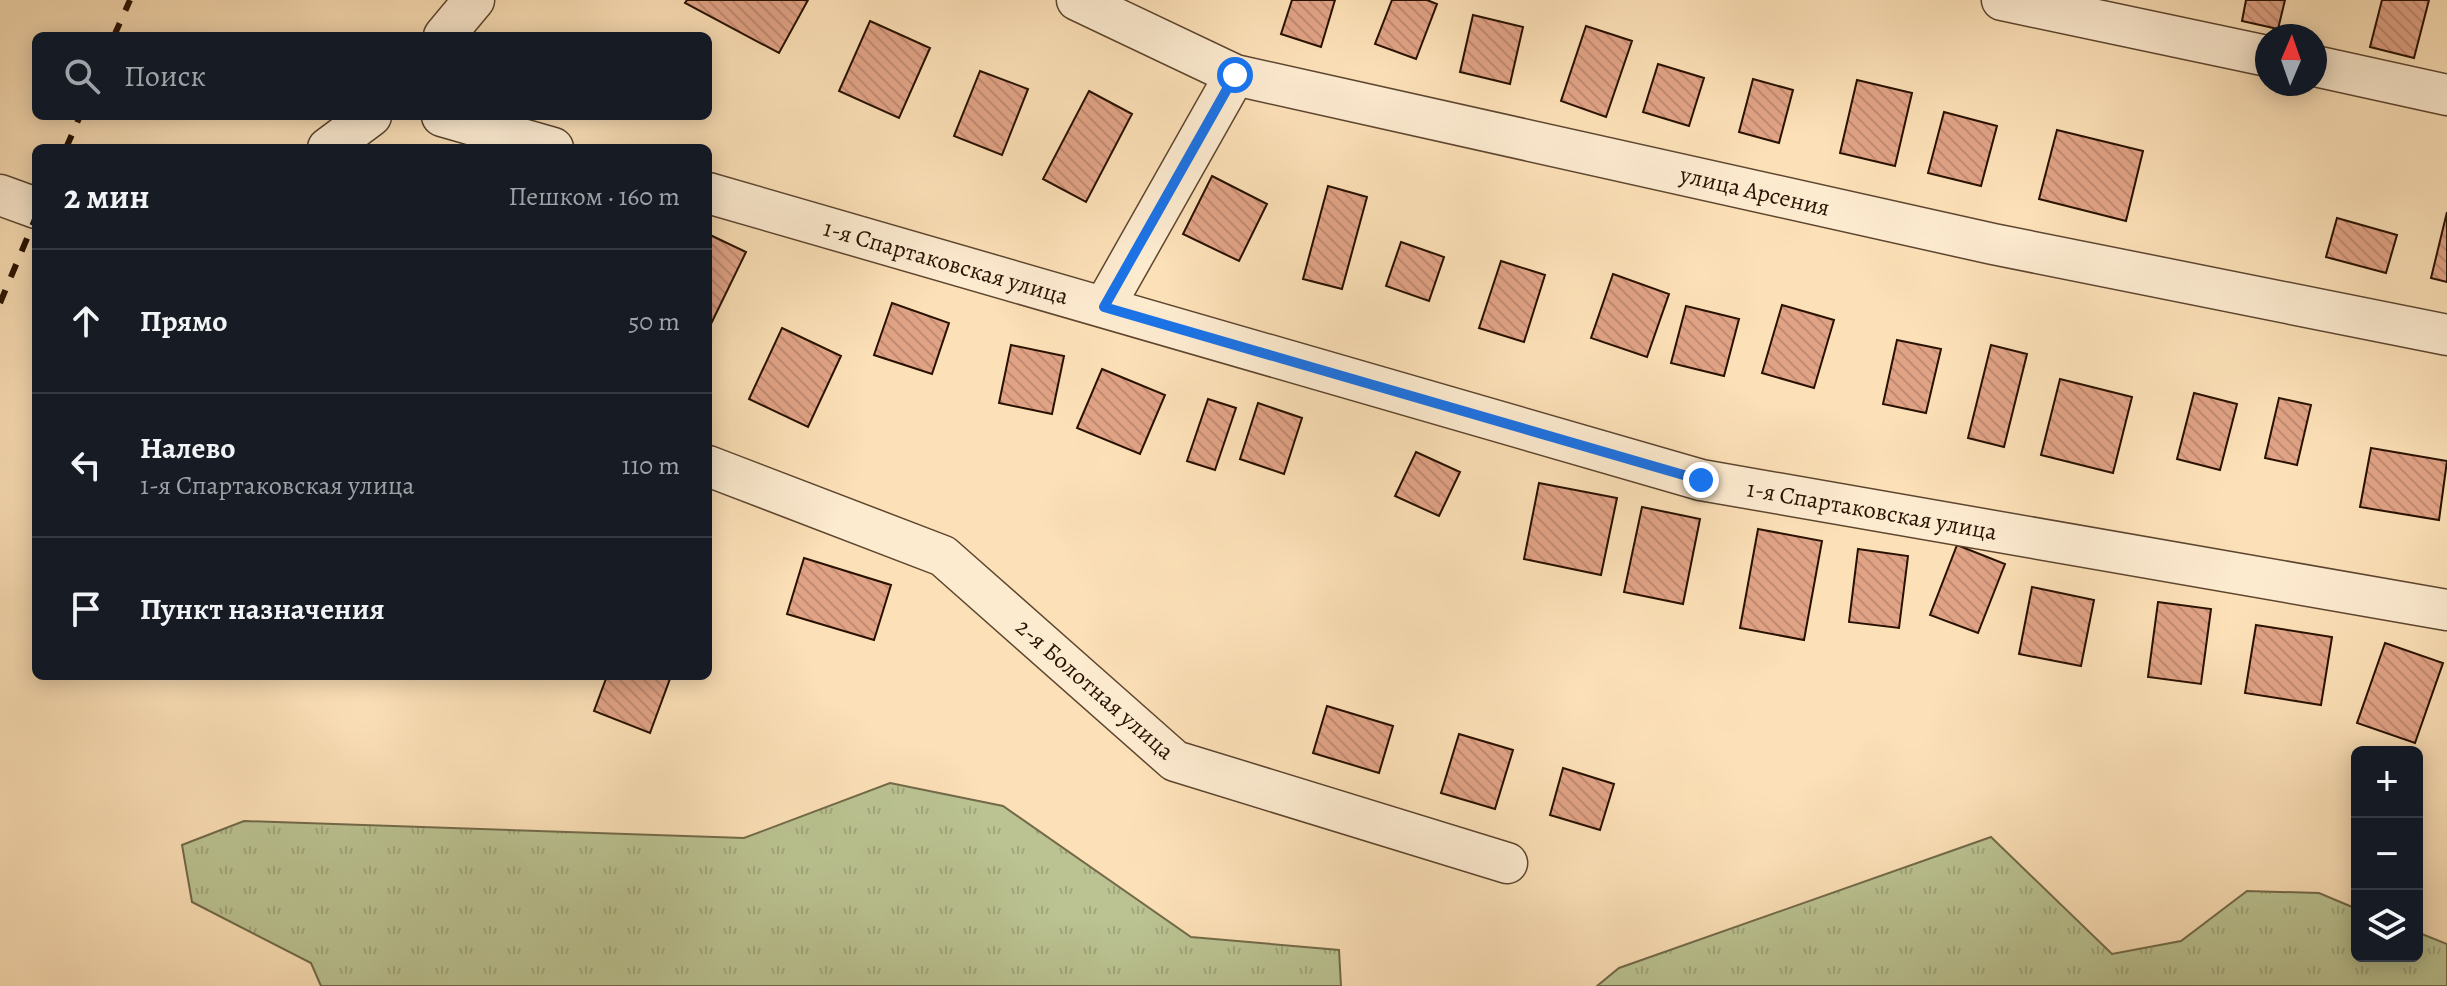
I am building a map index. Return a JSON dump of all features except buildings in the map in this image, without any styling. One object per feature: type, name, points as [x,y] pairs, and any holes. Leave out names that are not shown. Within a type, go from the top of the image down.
[{"type":"street","points":[[447,32],[474,0]]},
{"type":"street","name":"улица Арсения","points":[[1077,0],[1235,75],[1993,244],[2447,335]]},
{"type":"street","points":[[2002,0],[2255,53]]},
{"type":"street","points":[[2327,69],[2447,95]]},
{"type":"street","points":[[1104,307],[1235,75]]},
{"type":"street","points":[[333,144],[366,120]]},
{"type":"street","points":[[456,120],[539,144]]},
{"type":"street","name":"1-я Спартаковская улица","points":[[712,194],[1701,480],[2447,610]]},
{"type":"street","points":[[0,195],[32,207]]},
{"type":"street","name":"2-я Болотная улица","points":[[712,468],[943,556],[1175,761],[1507,863]]},
{"type":"green space","points":[[890,783],[1003,806],[1191,937],[1339,950],[1341,986],[321,986],[311,963],[192,902],[182,845],[244,821],[744,838]]},
{"type":"green space","points":[[1991,837],[2112,954],[2181,941],[2247,891],[2319,893],[2351,906],[2351,962],[2423,962],[2423,934],[2447,944],[2447,986],[1597,986],[1619,968]]},
{"type":"railway","points":[[116,32],[130,0]]},
{"type":"railway","points":[[68,144],[78,120]]},
{"type":"railway","points":[[0,303],[32,227]]},
{"type":"route","points":[[1235,75],[1104,307],[1701,480]]}]
